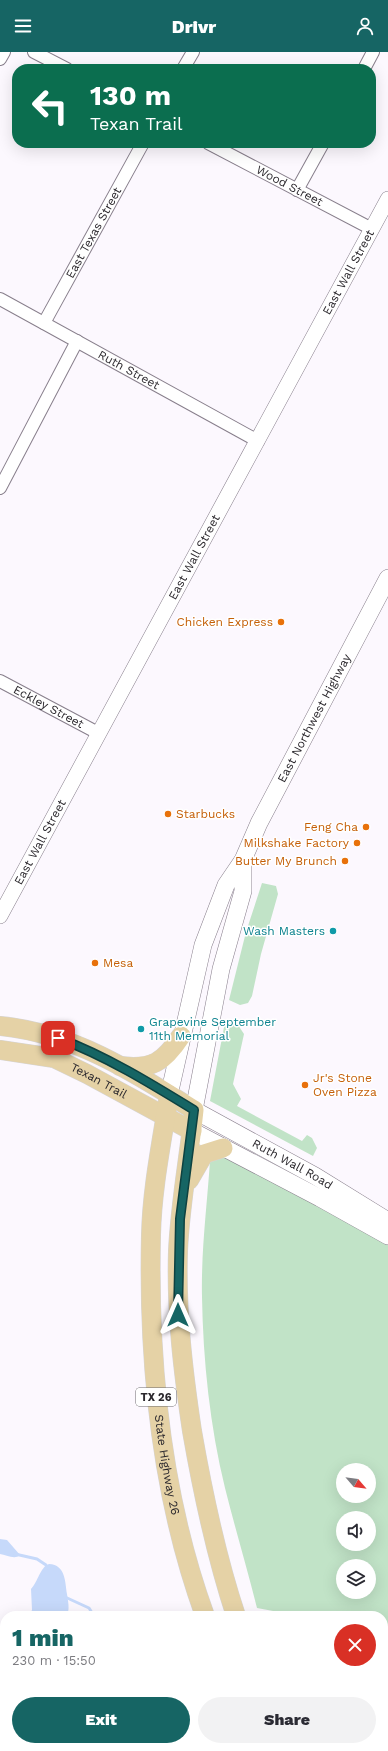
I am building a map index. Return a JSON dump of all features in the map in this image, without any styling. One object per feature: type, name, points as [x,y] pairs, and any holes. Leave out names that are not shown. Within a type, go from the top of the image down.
[{"type":"main road","name":"East Northwest Highway","points":[[169,1095],[181,1036],[203,945],[226,885],[243,860],[259,823],[388,578]]},
{"type":"main road","name":"East Northwest Highway","points":[[194,1110],[221,969],[243,891],[243,860]]},
{"type":"main road","name":"Texan Trail","points":[[0,1026],[16,1028],[58,1038],[83,1047],[120,1066],[194,1110]]},
{"type":"main road","points":[[120,1066],[131,1067],[152,1065],[170,1054],[181,1036]]},
{"type":"main road","name":"Texan Trail","points":[[0,1050],[54,1058],[87,1074],[192,1131]]},
{"type":"main road","name":"State Highway 26","points":[[169,1095],[156,1173],[151,1235],[153,1350],[157,1410],[177,1518],[194,1585],[203,1611]]},
{"type":"main road","name":"TX 26","points":[[134,1100],[150,1127],[157,1154],[156,1173]]},
{"type":"main road","name":"TX 26","points":[[194,1110],[183,1194],[178,1251],[178,1315],[183,1374],[207,1513],[226,1587],[234,1611]]},
{"type":"main road","name":"Ruth Wall Road","points":[[194,1110],[315,1176],[388,1221]]},
{"type":"main road","name":"Ruth Wall Road","points":[[192,1131],[320,1198],[388,1236]]},
{"type":"main road","points":[[183,1194],[192,1174],[204,1154],[223,1148]]},
{"type":"street","points":[[0,59],[4,52]]},
{"type":"street","points":[[34,52],[57,64]]},
{"type":"street","points":[[186,64],[193,52]]},
{"type":"street","points":[[367,64],[373,52]]},
{"type":"street","name":"East Texas Street","points":[[44,323],[140,148]]},
{"type":"street","name":"Wood Street","points":[[217,148],[372,229]]},
{"type":"street","points":[[297,190],[320,148]]},
{"type":"street","name":"East Wall Street","points":[[0,916],[388,199]]},
{"type":"street","name":"Ruth Street","points":[[0,299],[258,441]]},
{"type":"street","points":[[0,488],[77,341]]},
{"type":"street","name":"Eckley Street","points":[[0,681],[98,733]]},
{"type":"green space","points":[[262,883],[276,886],[278,894],[261,954],[252,996],[248,1003],[240,1005],[229,1000],[246,932]]},
{"type":"green space","points":[[225,1022],[238,1025],[244,1034],[233,1084],[241,1099],[237,1106],[302,1141],[307,1135],[312,1138],[317,1148],[313,1156],[210,1101]]},
{"type":"green space","points":[[221,1157],[229,1158],[388,1245],[388,1611],[273,1611],[257,1608],[229,1503],[215,1441],[208,1393],[204,1345],[202,1280],[203,1246],[210,1161]]},
{"type":"water","points":[[0,1539],[7,1540],[20,1555],[13,1557],[0,1554]]},
{"type":"water","points":[[49,1564],[59,1567],[64,1575],[68,1611],[32,1611],[31,1589],[36,1583],[41,1571]]},
{"type":"waterway","points":[[15,1554],[37,1559],[46,1565],[47,1568]]},
{"type":"waterway","points":[[65,1597],[89,1608],[91,1611]]},
{"type":"place","name":"Chicken Express","points":[[281,622]]},
{"type":"place","name":"Starbucks","points":[[168,814]]},
{"type":"place","name":"Feng Cha","points":[[366,827]]},
{"type":"place","name":"Milkshake Factory","points":[[357,843]]},
{"type":"place","name":"Butter My Brunch","points":[[345,861]]},
{"type":"place","name":"Wash Masters","points":[[333,931]]},
{"type":"place","name":"Mesa","points":[[95,963]]},
{"type":"place","name":"Grapevine September 11th Memorial","points":[[141,1029]]},
{"type":"place","name":"Jr's Stone Oven Pizza","points":[[305,1085]]},
{"type":"route","points":[[58,1038],[83,1047],[120,1066],[194,1110],[180,1219],[178,1251],[178,1315]]}]
